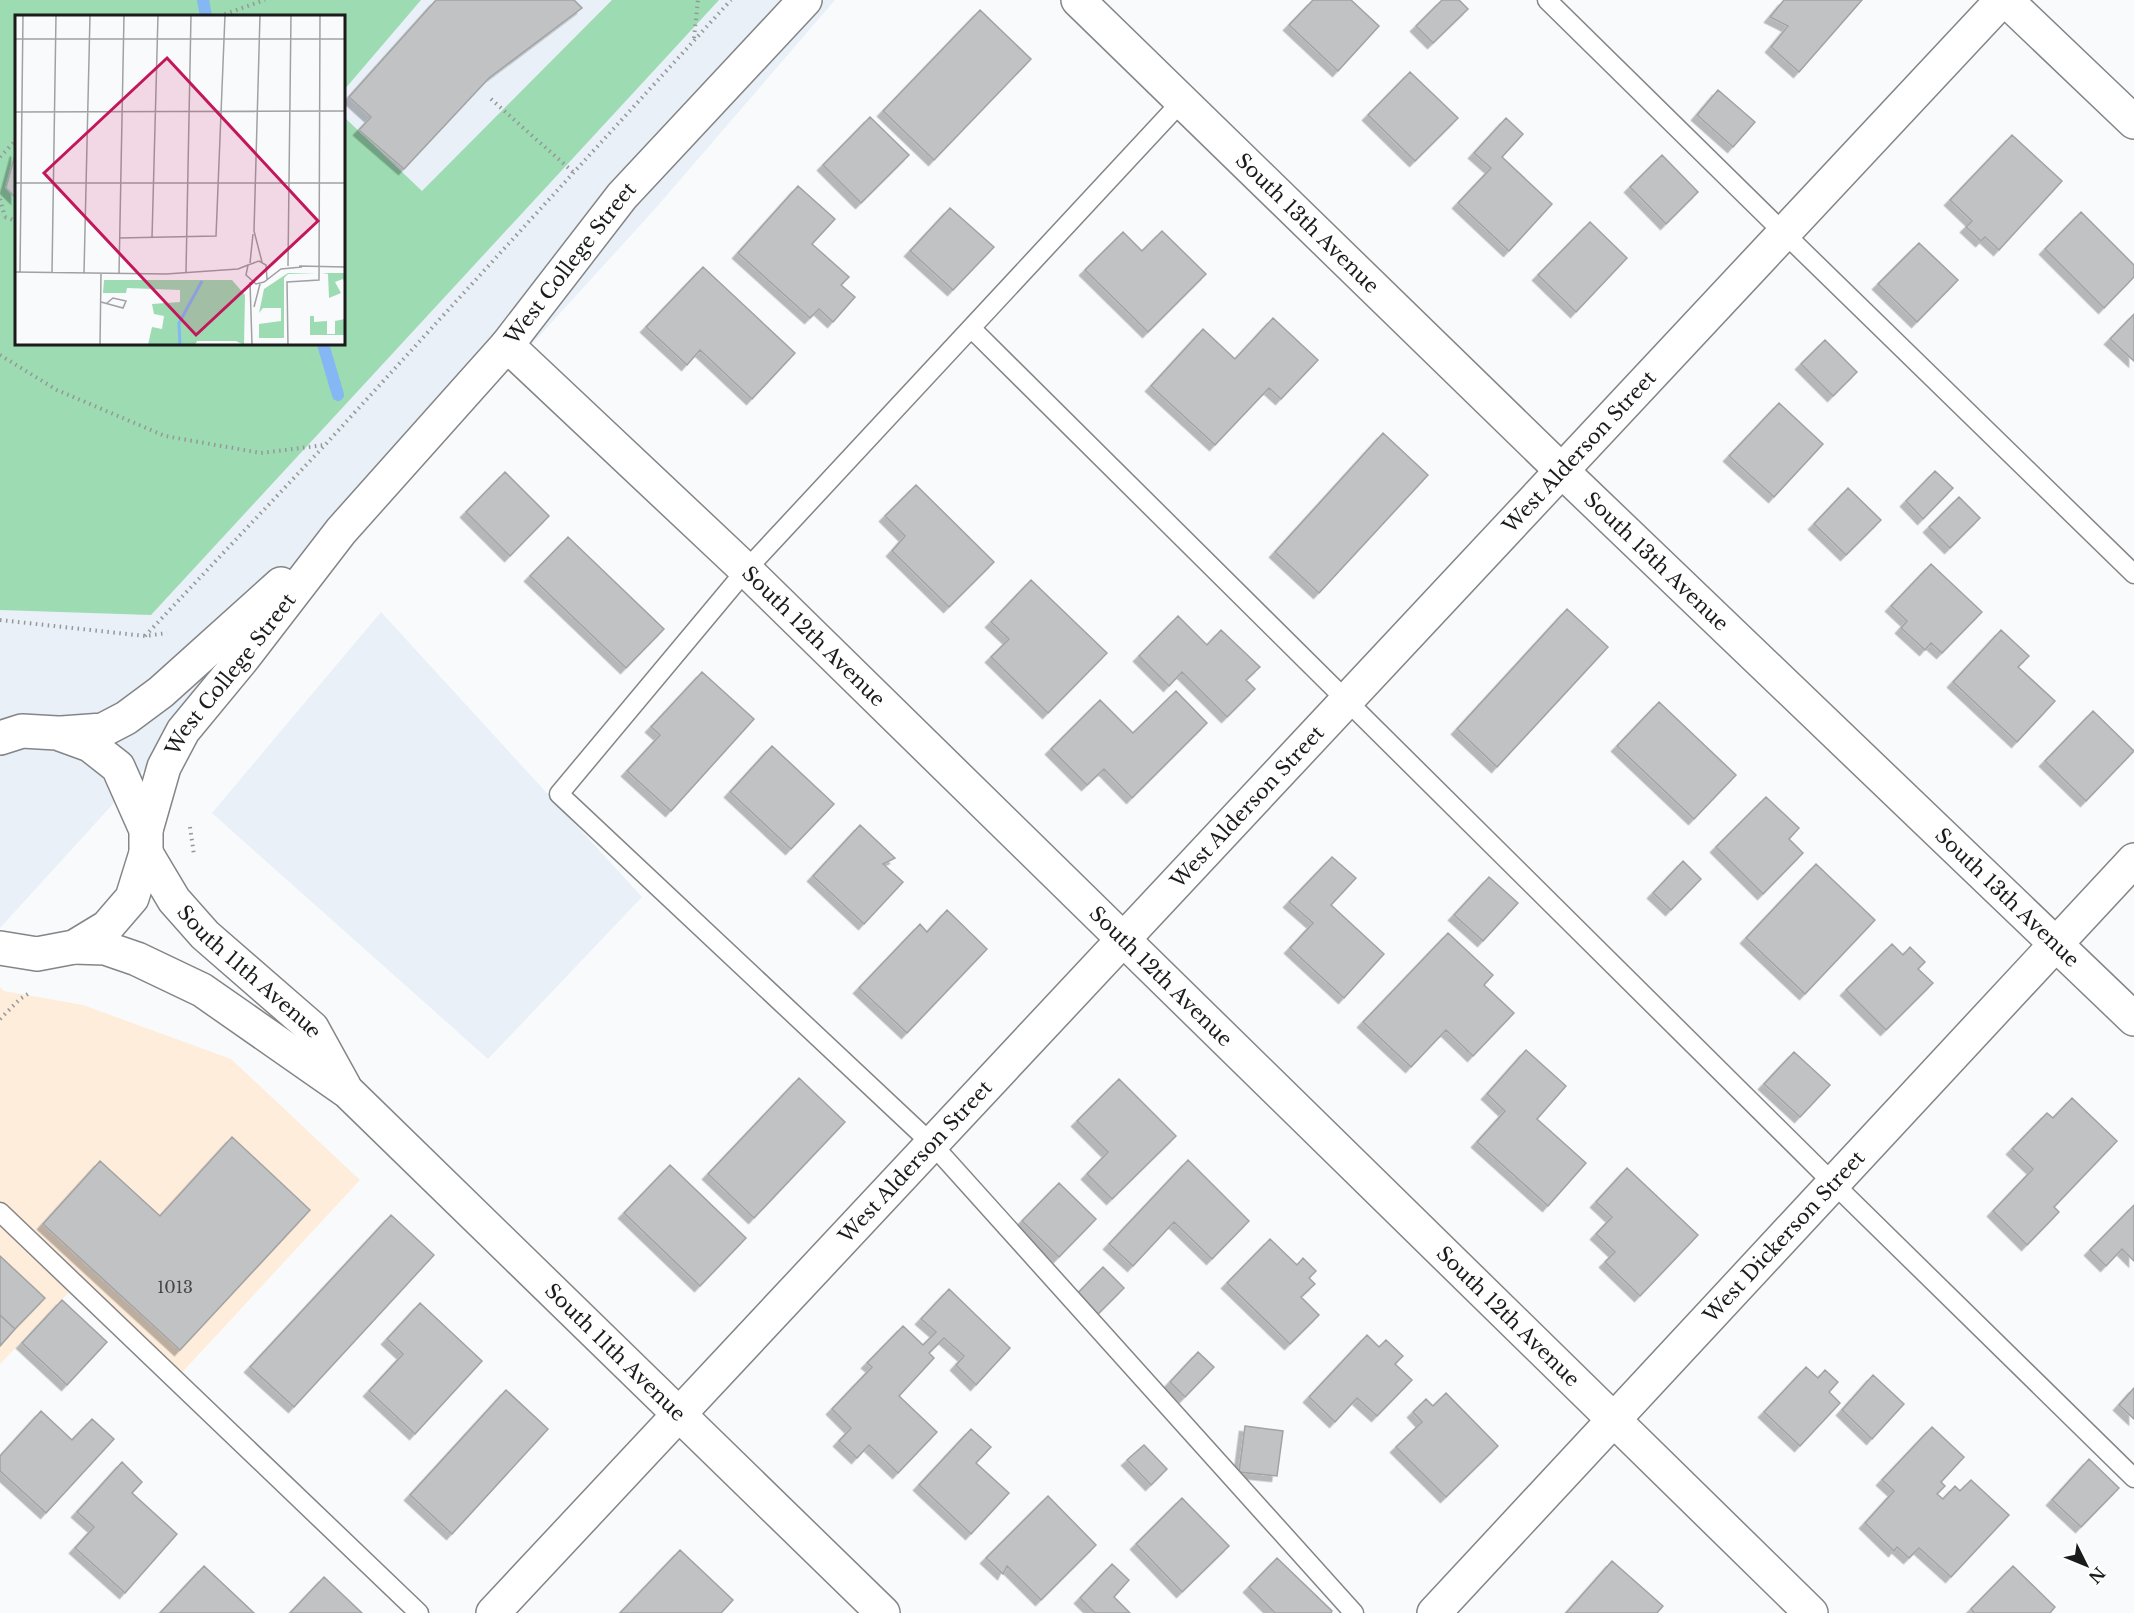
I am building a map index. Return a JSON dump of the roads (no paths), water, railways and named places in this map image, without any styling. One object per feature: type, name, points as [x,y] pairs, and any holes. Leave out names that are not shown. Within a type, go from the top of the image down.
[{"type":"street","name":"West College Street","points":[[74,947],[107,927],[132,898],[164,767],[183,731],[341,531],[507,345],[622,196],[805,0]]},
{"type":"street","name":"South 13th Avenue","points":[[1078,0],[1562,471],[2134,1019]]},
{"type":"street","name":"West Alderson Street","points":[[493,1613],[2004,0]]},
{"type":"street","points":[[2004,0],[2134,122]]},
{"type":"street","name":"South 12th Avenue","points":[[507,345],[746,570],[1612,1421],[1811,1613]]},
{"type":"street","name":"West College Street","points":[[57,733],[103,730],[126,718],[161,692],[341,531]]},
{"type":"street","points":[[7,728],[57,733]]},
{"type":"street","name":"South 11th Avenue","points":[[57,733],[90,745],[118,767],[146,841],[174,900],[205,935],[312,1028],[348,1092]]},
{"type":"street","name":"West Dickerson Street","points":[[1434,1613],[2134,860]]},
{"type":"street","points":[[0,972],[37,954],[74,947]]},
{"type":"street","name":"South 11th Avenue","points":[[74,947],[105,948],[137,959],[202,990],[348,1092],[883,1613]]},
{"type":"street","points":[[0,948],[37,954]]},
{"type":"lane","points":[[1547,0],[2134,574]]},
{"type":"lane","points":[[1182,101],[746,570],[559,794],[932,1144],[1354,1613]]},
{"type":"lane","points":[[971,328],[1833,1183],[2134,1478]]},
{"type":"lane","points":[[0,1212],[419,1613]]},
{"type":"waterway","points":[[203,0],[206,15]]},
{"type":"waterway","points":[[323,345],[338,395]]}]
